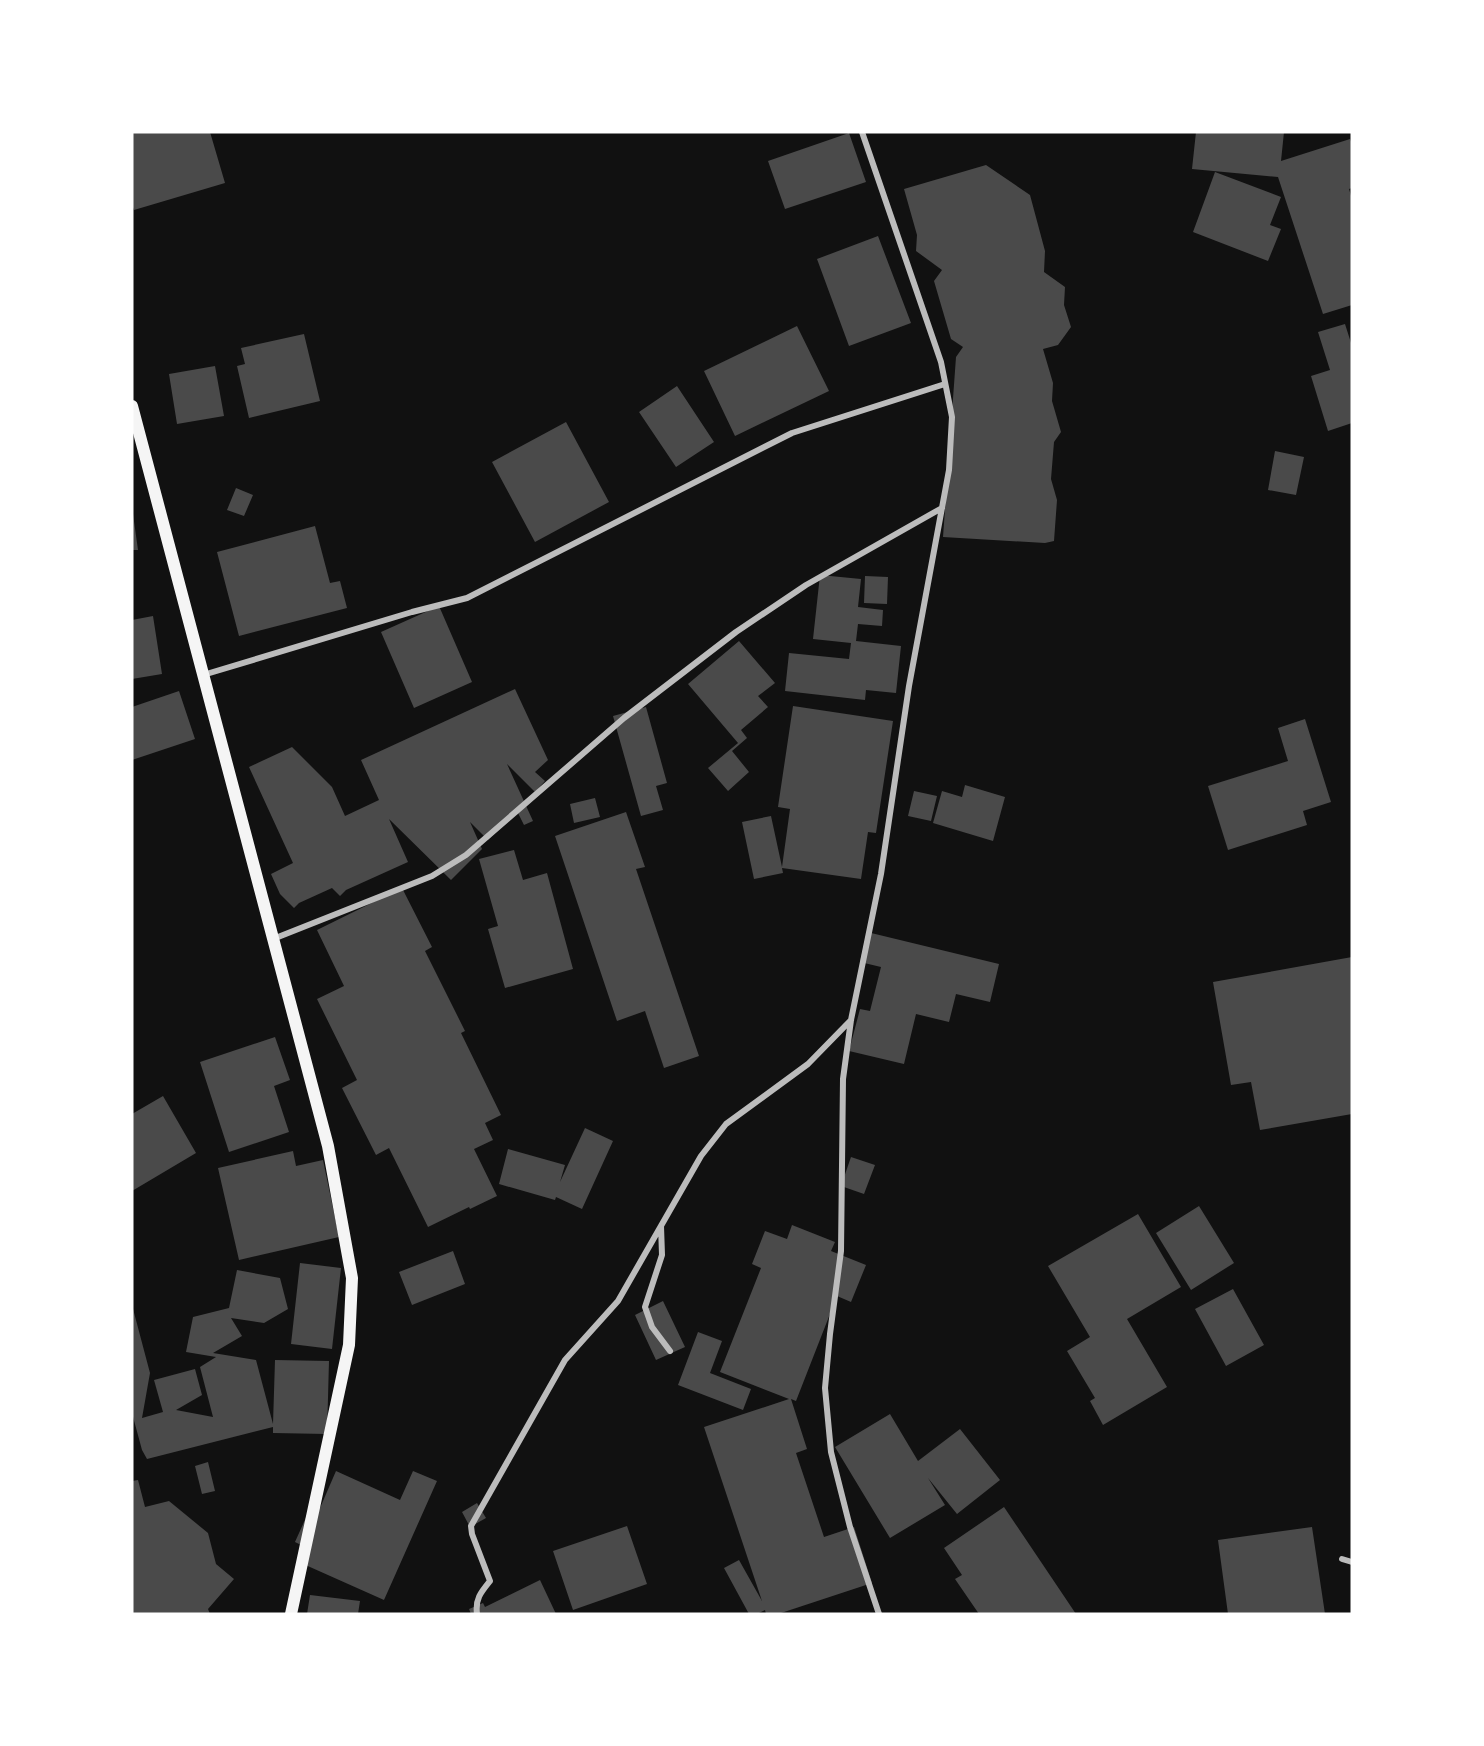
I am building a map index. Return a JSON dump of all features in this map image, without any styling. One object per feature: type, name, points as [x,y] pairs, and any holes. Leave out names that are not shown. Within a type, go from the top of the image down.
[{"type":"main road","points":[[132,406],[328,1146],[352,1278],[349,1345],[291,1614]]},
{"type":"street","points":[[862,132],[941,362],[952,417],[949,470],[909,686],[880,874],[843,1079],[841,1251],[825,1388],[831,1452],[850,1527],[879,1614]]},
{"type":"street","points":[[203,675],[466,598],[792,433],[945,384]]},
{"type":"street","points":[[273,939],[432,876],[466,855],[624,718],[736,632],[806,585],[942,508]]},
{"type":"street","points":[[477,1614],[478,1596],[490,1581],[471,1526],[565,1360],[618,1301],[701,1156],[726,1124],[808,1064],[852,1020]]},
{"type":"street","points":[[661,1226],[662,1255],[645,1307],[652,1327],[670,1351]]},
{"type":"street","points":[[1342,1559],[1352,1562]]},
{"type":"building","points":[[132,132],[210,132],[225,183],[134,210],[132,205]]},
{"type":"building","points":[[1196,132],[1284,132],[1281,161],[1350,139],[1352,144],[1352,188],[1349,189],[1352,199],[1352,305],[1323,314],[1278,177],[1192,169]]},
{"type":"building","points":[[849,133],[866,182],[785,209],[768,161]]},
{"type":"building","points":[[986,165],[1030,195],[1045,251],[1044,272],[1065,287],[1064,305],[1071,327],[1058,345],[1043,349],[1053,383],[1052,401],[1061,432],[1054,442],[1051,479],[1057,500],[1054,541],[1045,543],[943,537],[956,357],[963,347],[951,339],[934,281],[942,270],[916,251],[917,235],[904,189]]},
{"type":"building","points":[[1215,172],[1281,197],[1270,225],[1281,229],[1268,261],[1193,232]]},
{"type":"building","points":[[878,236],[911,323],[849,346],[817,259]]},
{"type":"building","points":[[1345,324],[1352,346],[1352,423],[1328,431],[1311,376],[1330,370],[1318,332]]},
{"type":"building","points":[[797,326],[829,391],[735,436],[704,371]]},
{"type":"building","points":[[304,334],[320,401],[249,418],[237,366],[245,364],[241,348]]},
{"type":"building","points":[[215,366],[224,416],[177,424],[169,374]]},
{"type":"building","points":[[677,386],[714,442],[676,467],[639,412]]},
{"type":"building","points":[[566,422],[609,502],[535,542],[492,462]]},
{"type":"building","points":[[1275,451],[1304,457],[1296,495],[1268,490]]},
{"type":"building","points":[[236,488],[253,495],[244,516],[227,510]]},
{"type":"building","points":[[133,514],[138,550],[132,550]]},
{"type":"building","points":[[315,526],[330,583],[340,581],[347,608],[239,636],[217,552]]},
{"type":"building","points":[[820,575],[861,579],[858,607],[883,610],[882,626],[858,624],[856,641],[901,646],[896,693],[866,690],[865,700],[785,691],[789,653],[849,659],[851,643],[813,639]]},
{"type":"building","points":[[865,576],[888,577],[887,604],[864,603]]},
{"type":"building","points":[[439,606],[472,682],[414,708],[381,632]]},
{"type":"building","points":[[153,616],[162,674],[132,679],[132,620]]},
{"type":"building","points":[[739,641],[775,683],[758,696],[768,707],[741,730],[747,738],[732,751],[749,772],[728,791],[708,768],[738,743],[688,684]]},
{"type":"building","points":[[515,689],[548,760],[535,772],[545,781],[535,792],[507,764],[533,821],[524,825],[517,811],[488,840],[470,822],[482,849],[451,880],[389,819],[408,862],[346,890],[340,896],[332,888],[299,903],[294,908],[280,894],[271,874],[293,863],[249,767],[292,747],[332,787],[345,816],[379,800],[361,760]]},
{"type":"building","points":[[179,691],[195,739],[132,760],[132,707]]},
{"type":"building","points":[[793,706],[893,721],[876,833],[868,832],[861,879],[782,868],[783,873],[754,879],[742,822],[771,816],[782,867],[790,809],[778,807]]},
{"type":"building","points":[[646,707],[667,783],[656,786],[663,810],[641,816],[613,716]]},
{"type":"building","points":[[1305,719],[1331,802],[1303,811],[1307,825],[1228,850],[1208,786],[1288,761],[1278,728]]},
{"type":"building","points":[[965,785],[1005,797],[993,841],[933,823],[942,791],[962,797]]},
{"type":"building","points":[[914,791],[937,796],[931,821],[908,816]]},
{"type":"building","points":[[595,798],[600,817],[574,823],[570,804]]},
{"type":"building","points":[[626,812],[645,867],[636,869],[699,1056],[664,1068],[645,1011],[617,1021],[555,836]]},
{"type":"building","points":[[514,850],[523,880],[547,873],[573,969],[505,988],[488,929],[498,926],[479,859]]},
{"type":"building","points":[[402,888],[432,947],[425,951],[465,1031],[461,1033],[501,1115],[485,1123],[493,1140],[474,1149],[497,1196],[428,1227],[389,1148],[376,1155],[342,1088],[357,1080],[317,999],[344,986],[317,930]]},
{"type":"building","points":[[867,932],[999,964],[990,1002],[956,994],[949,1022],[916,1014],[904,1064],[849,1051],[860,1009],[870,1011],[881,967],[860,962]]},
{"type":"building","points":[[1352,957],[1352,1114],[1260,1130],[1251,1082],[1231,1085],[1213,982]]},
{"type":"building","points":[[275,1037],[290,1080],[274,1086],[289,1132],[229,1152],[200,1062]]},
{"type":"building","points":[[163,1096],[196,1153],[132,1191],[132,1114]]},
{"type":"building","points":[[585,1128],[613,1141],[582,1209],[556,1197],[555,1200],[499,1184],[508,1149],[565,1165],[560,1182]]},
{"type":"building","points":[[293,1151],[296,1166],[323,1160],[339,1237],[239,1260],[218,1168]]},
{"type":"building","points":[[851,1157],[875,1165],[864,1194],[841,1186]]},
{"type":"building","points":[[1199,1206],[1234,1263],[1191,1290],[1156,1233]]},
{"type":"building","points":[[1138,1214],[1181,1287],[1127,1319],[1167,1387],[1103,1425],[1090,1401],[1095,1398],[1067,1351],[1090,1337],[1048,1266]]},
{"type":"building","points":[[792,1225],[835,1242],[831,1251],[866,1265],[851,1302],[837,1296],[796,1401],[791,1399],[807,1449],[796,1453],[824,1537],[854,1527],[872,1583],[778,1614],[766,1614],[765,1610],[757,1614],[749,1614],[724,1568],[739,1560],[762,1601],[704,1427],[789,1399],[720,1372],[761,1268],[752,1264],[765,1231],[787,1239]]},
{"type":"building","points":[[453,1251],[465,1284],[412,1305],[399,1272]]},
{"type":"building","points":[[300,1263],[341,1268],[332,1349],[291,1344]]},
{"type":"building","points":[[237,1270],[280,1278],[288,1309],[264,1323],[231,1318],[242,1336],[213,1353],[256,1360],[273,1424],[275,1360],[329,1361],[327,1434],[273,1433],[273,1427],[147,1459],[142,1450],[132,1413],[132,1305],[150,1373],[142,1418],[163,1412],[154,1380],[195,1369],[202,1395],[176,1410],[213,1417],[200,1367],[216,1357],[186,1352],[193,1317],[229,1308]]},
{"type":"building","points":[[1233,1289],[1264,1345],[1226,1366],[1195,1309]]},
{"type":"building","points":[[663,1301],[685,1347],[656,1360],[635,1315]]},
{"type":"building","points":[[698,1332],[722,1341],[710,1373],[751,1389],[743,1410],[678,1385]]},
{"type":"building","points":[[890,1414],[918,1461],[960,1429],[1000,1480],[957,1514],[928,1478],[945,1505],[890,1538],[835,1447]]},
{"type":"building","points":[[208,1462],[215,1491],[202,1494],[195,1466]]},
{"type":"building","points":[[336,1471],[400,1500],[413,1471],[437,1481],[384,1600],[301,1563],[307,1548],[295,1542],[312,1504],[320,1508]]},
{"type":"building","points":[[138,1480],[145,1507],[169,1501],[208,1533],[216,1564],[234,1579],[208,1609],[210,1614],[132,1614],[132,1481]]},
{"type":"building","points":[[477,1503],[486,1518],[470,1527],[462,1512]]},
{"type":"building","points":[[1004,1507],[1076,1614],[979,1614],[955,1579],[962,1575],[944,1548]]},
{"type":"building","points":[[627,1526],[647,1584],[573,1610],[553,1551]]},
{"type":"building","points":[[1312,1527],[1325,1614],[1228,1614],[1218,1540]]},
{"type":"building","points":[[540,1580],[556,1614],[471,1614],[469,1609],[483,1603],[485,1607]]},
{"type":"building","points":[[310,1595],[360,1601],[358,1614],[307,1614]]}]
